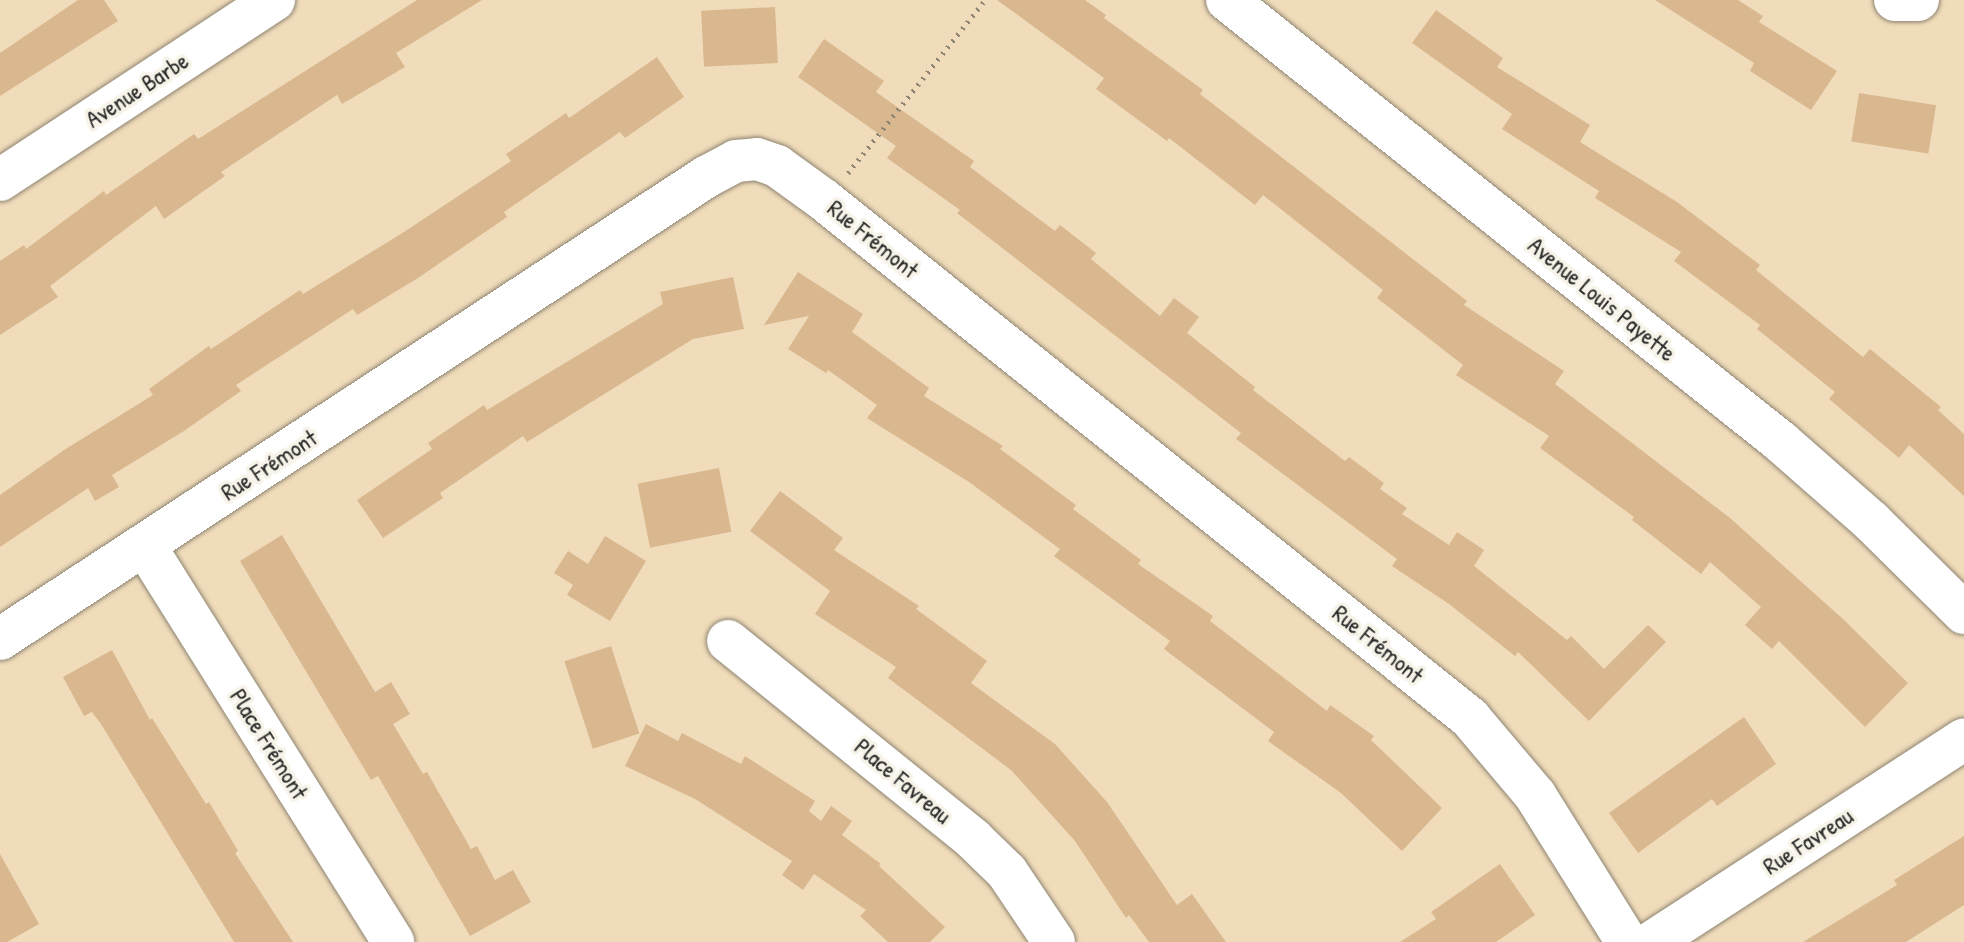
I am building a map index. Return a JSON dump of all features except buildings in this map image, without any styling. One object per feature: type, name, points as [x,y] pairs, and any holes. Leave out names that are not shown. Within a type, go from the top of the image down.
[{"type":"street","name":"Avenue Barbe","points":[[0,180],[274,0]]},
{"type":"street","name":"Avenue Louis Payette","points":[[1227,0],[1781,442],[1880,530],[1964,613]]},
{"type":"street","points":[[1895,0],[1918,0]]},
{"type":"street","name":"Rue Frémont","points":[[0,639],[706,177],[736,161],[767,162],[837,210],[1470,718],[1535,795],[1627,942]]},
{"type":"street","name":"Place Frémont","points":[[145,546],[393,942]]},
{"type":"street","name":"Place Favreau","points":[[728,641],[973,839],[1007,872],[1054,942]]},
{"type":"street","name":"Rue Favreau","points":[[1652,942],[1964,739]]},
{"type":"path","points":[[842,180],[985,0]]}]
